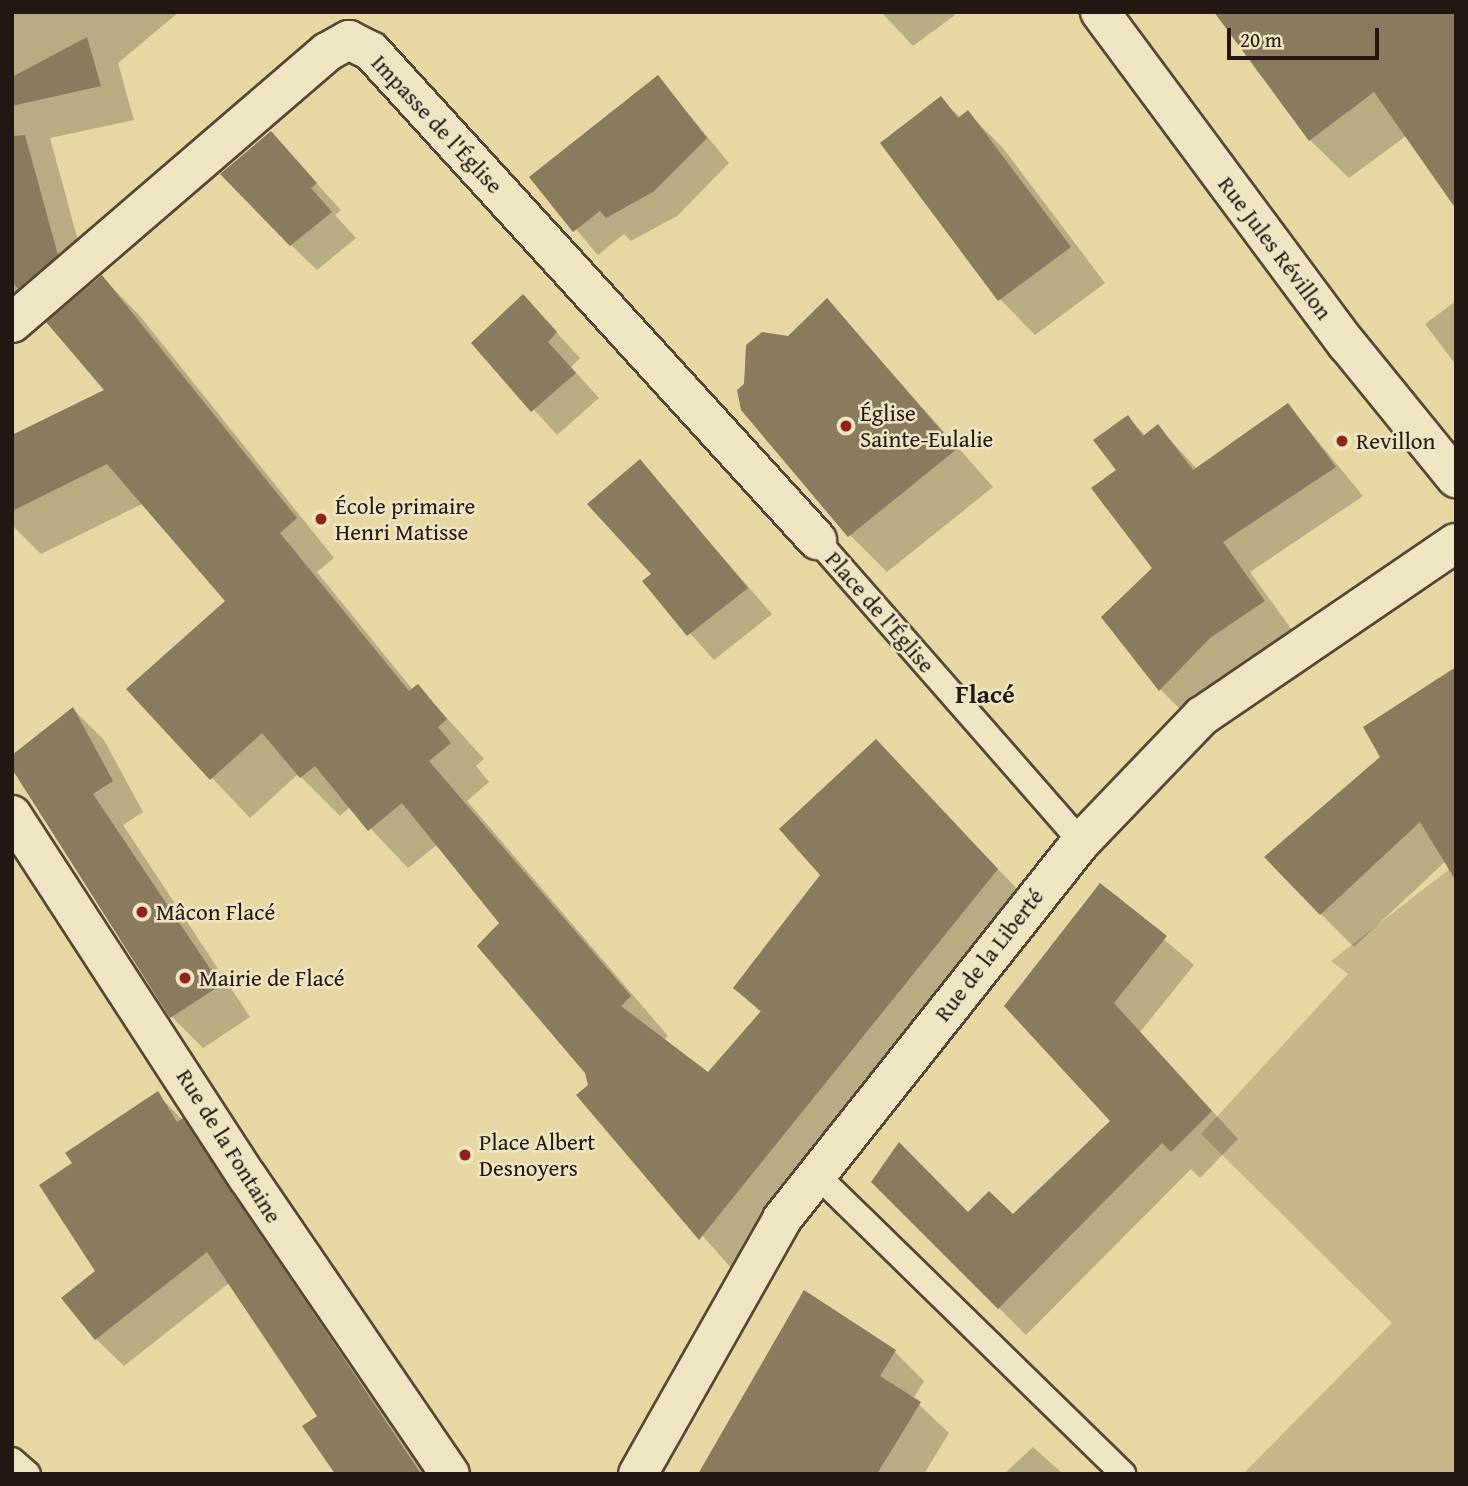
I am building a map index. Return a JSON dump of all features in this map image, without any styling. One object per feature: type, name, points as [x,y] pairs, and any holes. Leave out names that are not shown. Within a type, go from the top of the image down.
[{"type":"street","name":"Rue Jules Révillon","points":[[1100,12],[1347,344],[1456,478]]},
{"type":"street","name":"Impasse de l'Église","points":[[12,323],[317,61],[349,40],[371,51],[817,540]]},
{"type":"street","name":"Rue de la Liberté","points":[[638,1474],[782,1219],[1081,842],[1202,716],[1456,543]]},
{"type":"street","name":"Rue de la Fontaine","points":[[12,815],[248,1178],[450,1474]]},
{"type":"lane","name":"Place de l'Église","points":[[817,540],[1081,842]]},
{"type":"lane","points":[[817,1175],[1123,1474]]},
{"type":"lane","points":[[12,1460],[28,1474]]},
{"type":"shaded area","points":[[1456,864],[1456,1474],[1243,1474],[1392,1323],[1201,1134],[1348,974],[1331,961]]},
{"type":"building","points":[[1214,12],[1456,12],[1456,209],[1374,92],[1309,141]]},
{"type":"building","points":[[87,37],[101,86],[12,106],[12,77]]},
{"type":"building","points":[[658,75],[707,138],[653,192],[606,218],[600,211],[573,232],[529,177]]},
{"type":"building","points":[[941,96],[958,118],[968,110],[1071,247],[998,301],[880,143]]},
{"type":"building","points":[[271,131],[317,183],[311,188],[332,212],[290,246],[220,174]]},
{"type":"building","points":[[25,135],[58,255],[18,289],[12,282],[12,136]]},
{"type":"building","points":[[102,275],[297,518],[280,533],[409,691],[418,684],[447,719],[438,727],[451,743],[429,761],[631,996],[621,1006],[708,1072],[761,1011],[733,988],[820,875],[779,829],[876,739],[998,869],[699,1240],[576,1095],[588,1085],[585,1073],[477,946],[499,923],[402,803],[368,831],[315,766],[300,778],[262,733],[210,780],[126,689],[225,601],[107,464],[12,511],[12,435],[104,390],[46,322]]},
{"type":"building","points":[[523,294],[557,332],[548,342],[576,373],[531,412],[471,343]]},
{"type":"building","name":"Église Sainte-Eulalie","points":[[827,298],[957,449],[848,537],[741,410],[737,390],[744,384],[746,345],[762,332],[788,336]]},
{"type":"building","points":[[1288,403],[1336,467],[1223,542],[1265,601],[1210,638],[1159,691],[1101,617],[1152,568],[1091,488],[1116,470],[1093,440],[1128,415],[1143,436],[1158,424],[1193,470]]},
{"type":"building","points":[[640,459],[748,588],[687,636],[642,581],[651,574],[587,504]]},
{"type":"building","points":[[1456,667],[1456,881],[1420,822],[1320,915],[1264,857],[1380,757],[1363,727]]},
{"type":"building","points":[[73,707],[113,781],[93,794],[221,985],[170,1018],[12,769],[12,755]]},
{"type":"building","points":[[1100,883],[1167,936],[1114,1003],[1212,1111],[1171,1152],[1162,1143],[998,1309],[871,1182],[899,1142],[968,1212],[989,1191],[1013,1214],[1110,1121],[1004,1006]]},
{"type":"building","points":[[158,1091],[177,1122],[183,1118],[421,1474],[335,1474],[302,1426],[317,1416],[207,1252],[95,1340],[61,1298],[95,1271],[39,1185],[72,1163],[65,1153]]},
{"type":"building","points":[[804,1290],[896,1350],[880,1376],[921,1402],[877,1474],[698,1474]]},
{"type":"place","name":"Église Sainte-Eulalie","points":[[846,426]]},
{"type":"place","name":"Revillon","points":[[1342,441]]},
{"type":"place","name":"École primaire Henri Matisse","points":[[321,519]]},
{"type":"place","name":"Mâcon Flacé","points":[[142,912]]},
{"type":"place","name":"Mairie de Flacé","points":[[185,978]]},
{"type":"place","name":"Place Albert Desnoyers","points":[[465,1155]]},
{"type":"district","name":"Flacé","points":[[985,694]]}]
